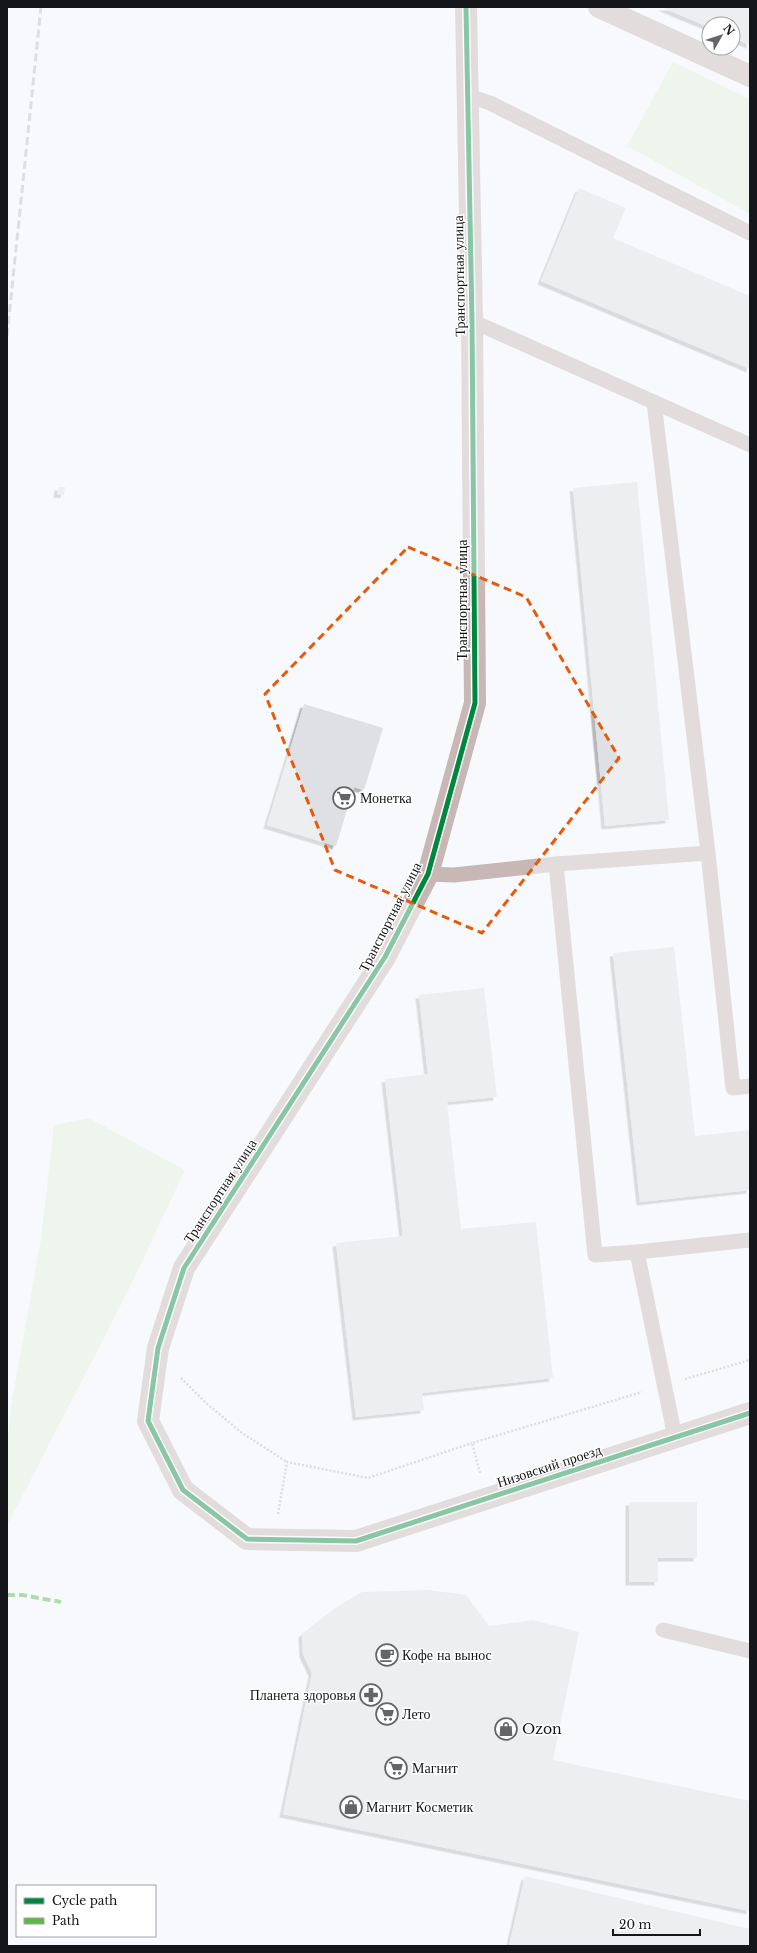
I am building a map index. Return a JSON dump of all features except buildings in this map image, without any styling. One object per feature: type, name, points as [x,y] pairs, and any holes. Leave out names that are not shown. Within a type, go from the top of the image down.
[{"type":"street","name":"Транспортная улица","points":[[356,1541],[247,1539],[183,1490],[148,1421],[158,1348],[184,1268],[385,957],[428,874],[475,703],[472,321],[469,96],[466,7]]},
{"type":"street","points":[[599,7],[750,76]]},
{"type":"street","name":"Низовский проезд","points":[[356,1541],[750,1413]]},
{"type":"lane","points":[[469,96],[490,103],[750,233]]},
{"type":"lane","points":[[472,321],[750,445]]},
{"type":"lane","points":[[654,402],[708,853],[733,1088],[750,1086]]},
{"type":"lane","points":[[428,874],[454,875],[556,864],[708,853]]},
{"type":"lane","points":[[556,864],[595,1256],[750,1240]]},
{"type":"lane","points":[[637,1252],[676,1437]]},
{"type":"lane","points":[[662,1630],[750,1651]]},
{"type":"path","points":[[178,1375],[206,1403],[242,1433],[287,1462],[368,1478],[472,1443],[750,1360]]},
{"type":"path","points":[[472,1443],[488,1498]]},
{"type":"path","points":[[273,1540],[287,1462]]},
{"type":"highlighted area","points":[[408,547],[526,597],[619,758],[482,933],[335,870],[265,694]]},
{"type":"green space","points":[[673,62],[750,99],[750,214],[627,146]]},
{"type":"green space","points":[[89,1118],[185,1170],[128,1291],[7,1526],[7,1444],[11,1406],[41,1239],[54,1125]]},
{"type":"railway","points":[[7,336],[41,7]]},
{"type":"marked path","points":[[7,1595],[22,1595],[61,1602]]},
{"type":"cycle path","points":[[466,7],[472,321],[475,703],[428,874],[385,957],[184,1268],[158,1348],[148,1421],[183,1490],[247,1539],[356,1541],[750,1413]]},
{"type":"place","name":"Монетка","points":[[344,798]]},
{"type":"place","name":"Кофе на вынос","points":[[387,1655]]},
{"type":"place","name":"Планета здоровья","points":[[371,1695]]},
{"type":"place","name":"Лето","points":[[387,1714]]},
{"type":"place","name":"Ozon","points":[[506,1729]]},
{"type":"place","name":"Магнит","points":[[396,1768]]},
{"type":"place","name":"Магнит Косметик","points":[[351,1807]]}]
